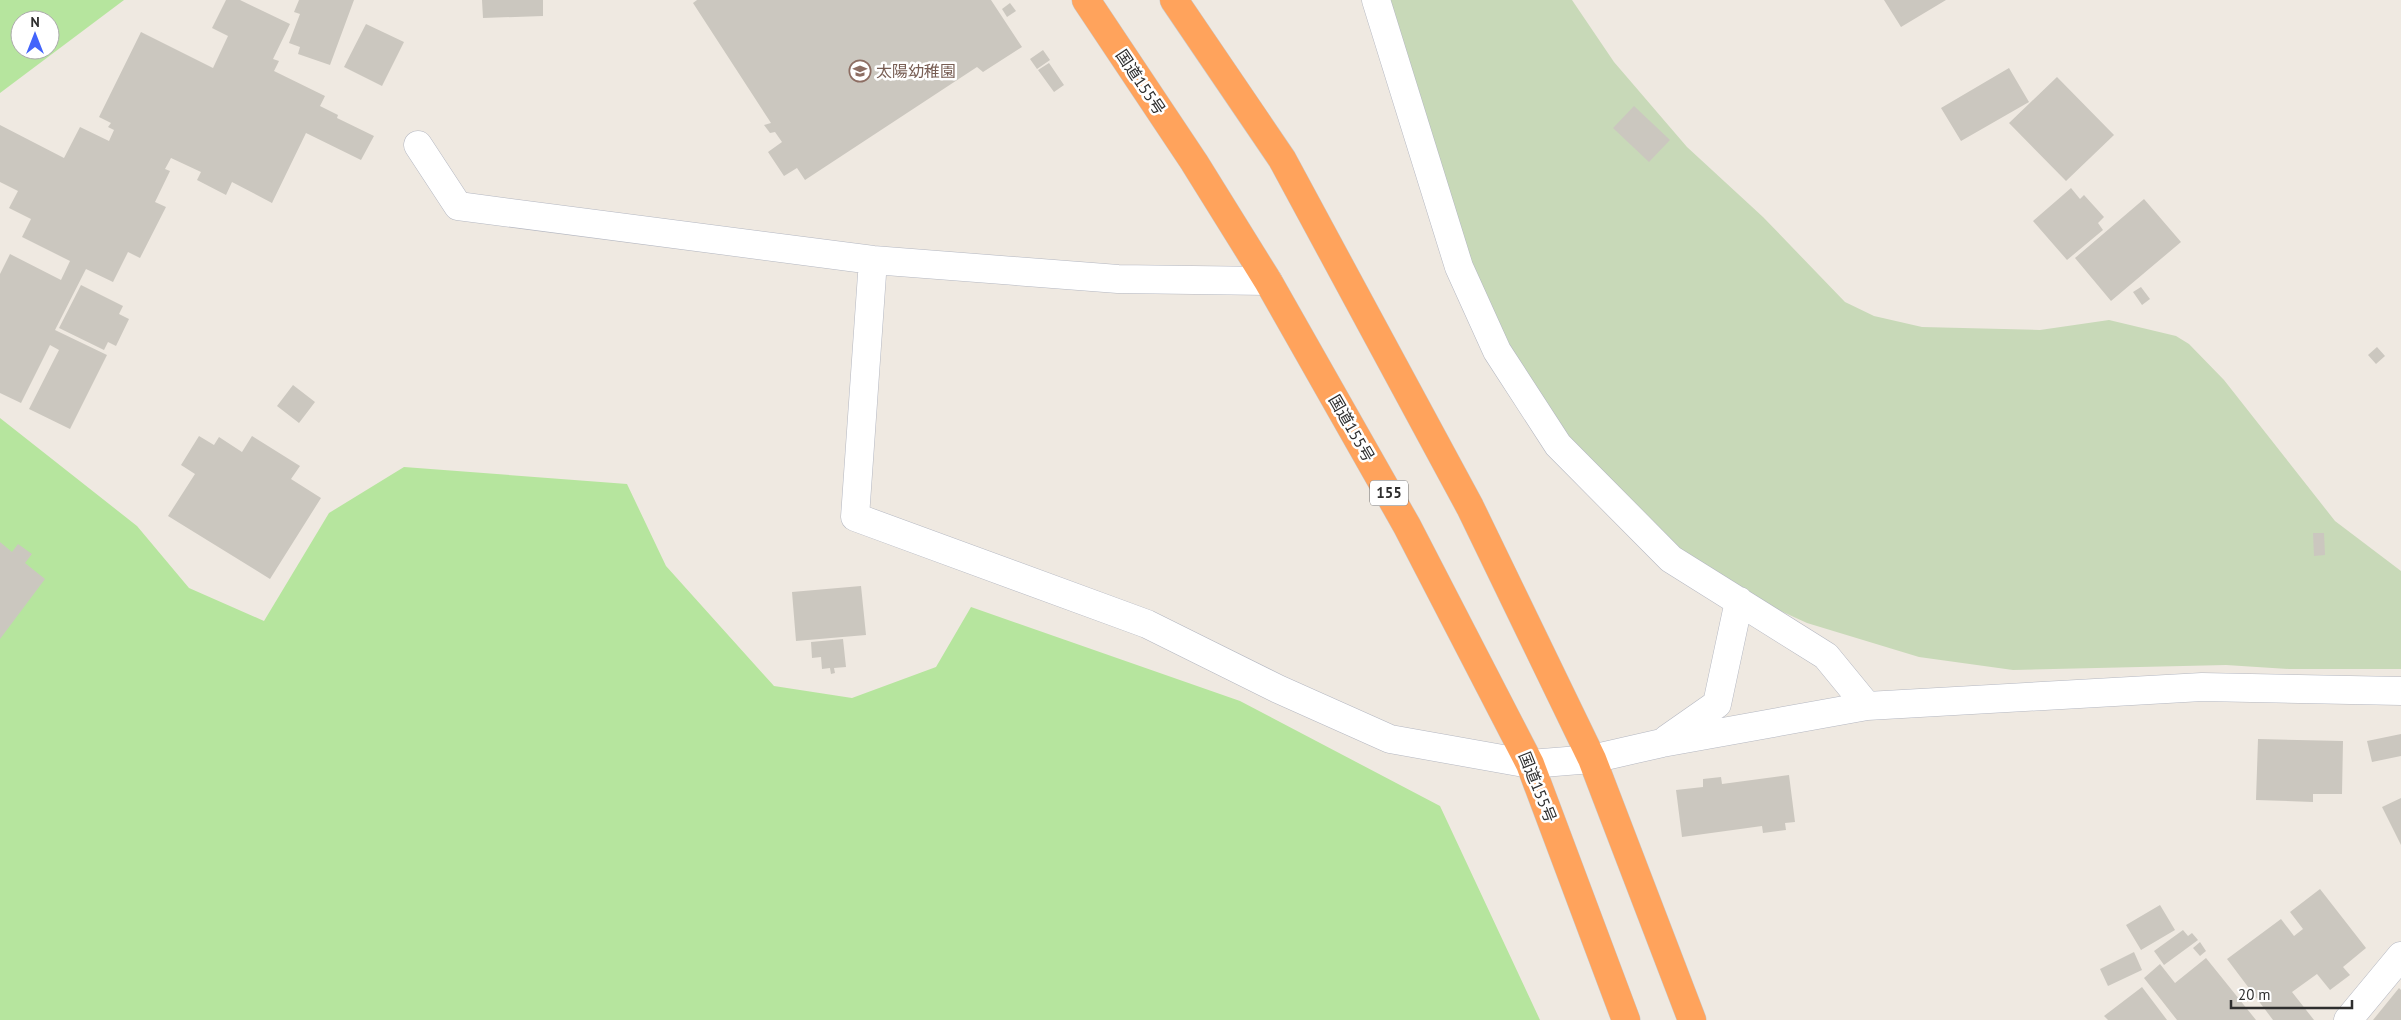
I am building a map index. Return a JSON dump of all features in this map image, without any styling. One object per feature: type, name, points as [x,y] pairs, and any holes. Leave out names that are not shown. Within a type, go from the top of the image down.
[{"type":"highway","name":"国道155号","points":[[1086,0],[1194,162],[1268,281],[1407,526],[1530,764],[1626,1020]]},
{"type":"highway","points":[[1174,0],[1282,159],[1470,507],[1592,759],[1692,1020]]},
{"type":"street","points":[[1376,0],[1459,267],[1497,350],[1558,445],[1671,559],[1826,656],[1867,706]]},
{"type":"street","points":[[418,146],[458,206],[873,260],[1118,279],[1268,281]]},
{"type":"street","points":[[873,260],[855,517],[1146,624],[1278,689],[1390,738],[1530,764],[1592,759],[1662,743],[1867,706],[2202,687],[2401,691]]},
{"type":"street","points":[[1662,743],[1717,704],[1739,601]]},
{"type":"street","points":[[2348,1020],[2401,956]]},
{"type":"green space","points":[[0,0],[124,0],[60,48],[60,10],[10,10],[10,60],[44,60],[0,93]]},
{"type":"green space","points":[[1380,0],[1572,0],[1614,62],[1687,147],[1763,217],[1845,302],[1874,316],[1922,327],[2040,330],[2109,320],[2176,336],[2189,344],[2224,380],[2335,521],[2401,571],[2401,669],[2289,669],[2226,665],[2013,670],[1919,657],[1807,623],[1746,595],[1672,546],[1555,428],[1481,299]]},
{"type":"green space","points":[[0,418],[137,526],[189,588],[264,621],[329,513],[404,467],[627,484],[666,566],[774,686],[852,698],[936,667],[971,607],[1240,701],[1440,806],[1540,1020],[0,1020]]},
{"type":"building","points":[[226,0],[240,0],[290,24],[273,59],[279,61],[274,71],[325,96],[320,106],[338,115],[337,118],[374,136],[361,160],[306,133],[272,203],[232,182],[226,195],[197,180],[201,172],[171,158],[165,169],[170,171],[155,202],[166,207],[140,258],[128,252],[113,282],[86,269],[55,330],[107,355],[70,429],[29,409],[59,350],[50,345],[21,403],[0,393],[0,274],[10,254],[61,280],[70,261],[22,237],[31,219],[9,208],[18,191],[0,182],[0,125],[64,158],[80,127],[109,141],[114,130],[108,127],[111,123],[99,117],[141,32],[213,68],[228,36],[212,28]]},
{"type":"building","points":[[299,0],[354,0],[330,65],[298,54],[300,47],[289,43],[300,14],[294,12]]},
{"type":"building","points":[[482,0],[543,0],[543,16],[483,18]]},
{"type":"building","points":[[697,0],[991,0],[1022,47],[983,72],[977,67],[805,180],[797,168],[784,176],[768,152],[782,142],[775,132],[770,133],[764,125],[771,123],[693,3]]},
{"type":"building","points":[[1884,0],[1946,0],[1901,27]]},
{"type":"building","points":[[1010,3],[1016,11],[1007,17],[1002,9]]},
{"type":"building","points":[[366,24],[404,42],[382,86],[344,67]]},
{"type":"building","points":[[1043,50],[1050,60],[1037,69],[1030,59]]},
{"type":"building","points":[[1049,63],[1064,85],[1054,92],[1038,70]]},
{"type":"building","points":[[2009,68],[2029,102],[1961,141],[1941,108]]},
{"type":"building","points":[[2057,77],[2114,135],[2066,181],[2009,123]]},
{"type":"building","points":[[1634,106],[1670,140],[1649,162],[1613,128]]},
{"type":"building","points":[[2071,188],[2080,199],[2084,195],[2104,217],[2098,223],[2103,230],[2067,260],[2033,221]]},
{"type":"building","points":[[2144,199],[2181,242],[2111,301],[2075,258]]},
{"type":"building","points":[[81,285],[123,306],[119,314],[129,319],[116,346],[108,342],[104,350],[59,328]]},
{"type":"building","points":[[2141,287],[2150,299],[2142,305],[2133,292]]},
{"type":"building","points":[[2377,347],[2385,356],[2376,364],[2368,355]]},
{"type":"building","points":[[293,385],[315,402],[299,423],[277,406]]},
{"type":"building","points":[[199,436],[214,445],[219,437],[242,452],[252,436],[300,466],[291,479],[321,498],[270,579],[168,516],[195,474],[181,465]]},
{"type":"building","points":[[2313,533],[2324,533],[2325,555],[2314,556]]},
{"type":"building","points":[[0,542],[12,552],[18,544],[32,554],[25,563],[45,579],[0,639]]},
{"type":"building","points":[[861,586],[866,635],[796,641],[792,592]]},
{"type":"building","points":[[843,639],[846,667],[834,668],[835,673],[831,674],[830,668],[822,669],[821,657],[812,658],[811,642]]},
{"type":"building","points":[[2401,734],[2401,756],[2372,762],[2367,741]]},
{"type":"building","points":[[2258,739],[2343,741],[2342,794],[2313,794],[2313,802],[2256,800]]},
{"type":"building","points":[[1789,775],[1795,822],[1785,823],[1786,830],[1763,833],[1762,826],[1682,837],[1676,790],[1703,787],[1703,779],[1721,777],[1722,784]]},
{"type":"building","points":[[2401,798],[2401,845],[2382,807]]},
{"type":"building","points":[[2320,889],[2366,948],[2343,967],[2350,975],[2330,990],[2317,974],[2292,992],[2314,1020],[2273,1020],[2227,959],[2281,919],[2294,936],[2303,929],[2290,912]]},
{"type":"building","points":[[2160,905],[2175,930],[2141,950],[2126,925]]},
{"type":"building","points":[[2183,930],[2188,936],[2192,933],[2198,940],[2164,965],[2154,951]]},
{"type":"building","points":[[2200,942],[2206,951],[2200,956],[2193,948]]},
{"type":"building","points":[[2134,952],[2142,970],[2108,986],[2100,969]]},
{"type":"building","points":[[2206,958],[2256,1020],[2177,1020],[2144,978],[2160,964],[2175,983]]},
{"type":"building","points":[[2142,987],[2167,1020],[2108,1020],[2104,1016]]},
{"type":"building","points":[[2399,988],[2401,990],[2401,1020],[2373,1020]]},
{"type":"place","name":"太陽幼稚園","points":[[860,71]]}]
